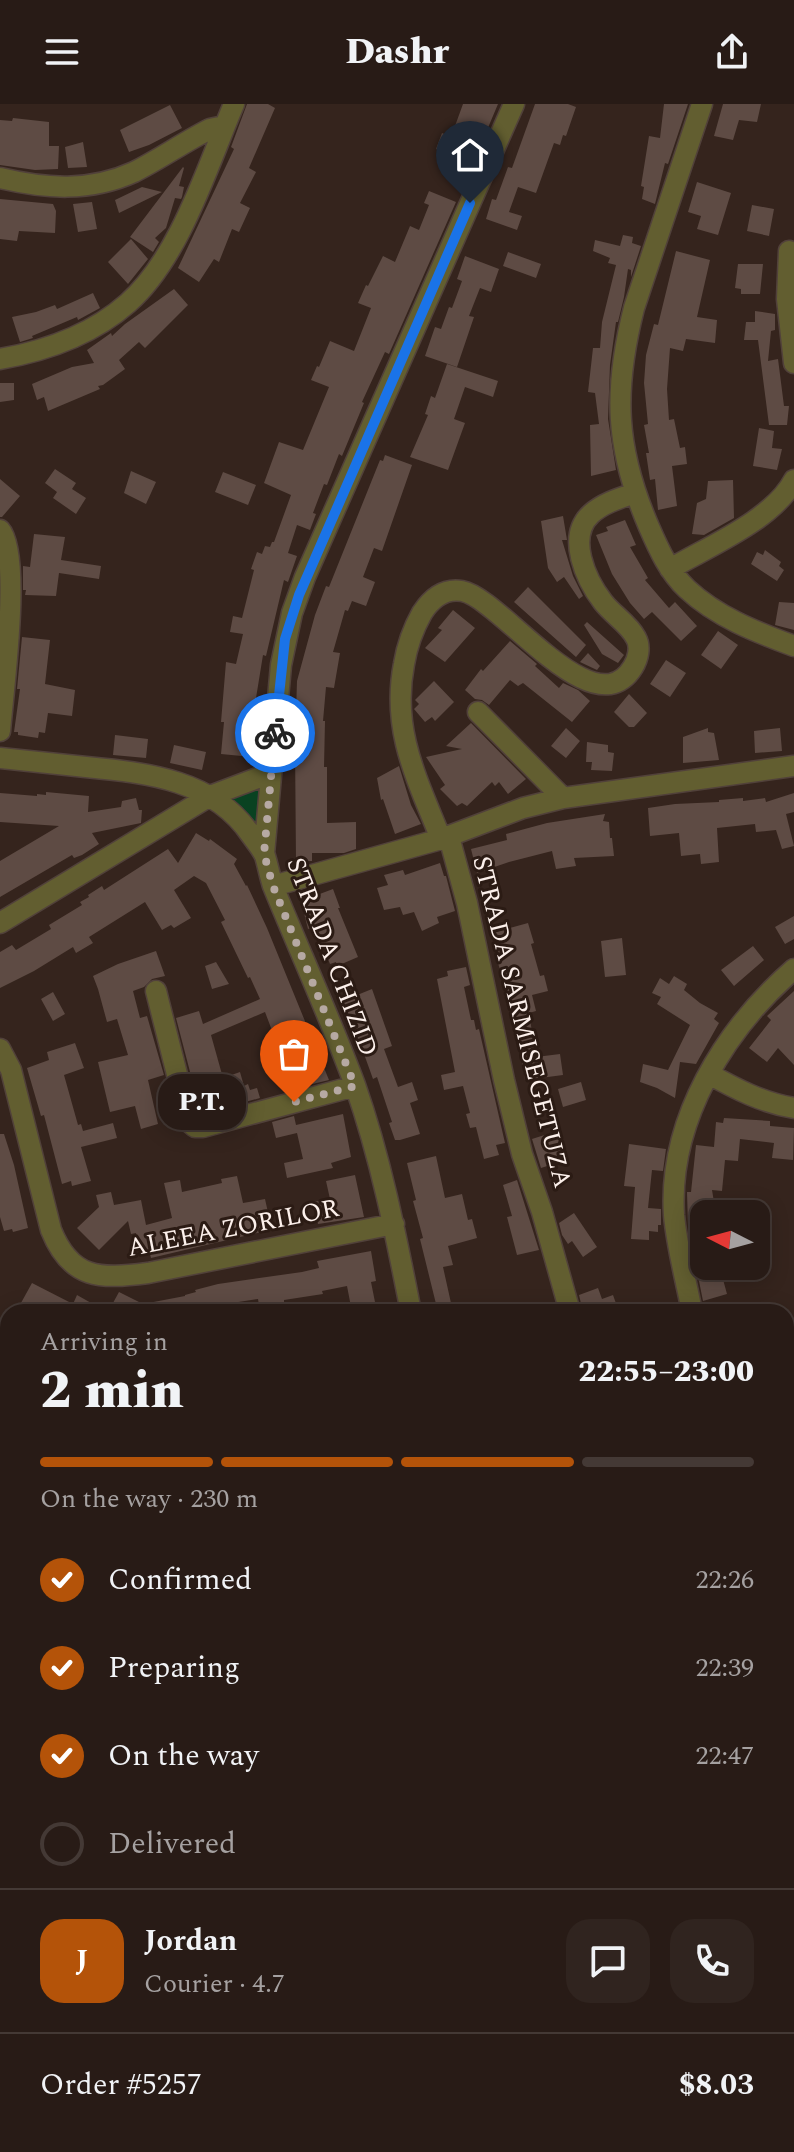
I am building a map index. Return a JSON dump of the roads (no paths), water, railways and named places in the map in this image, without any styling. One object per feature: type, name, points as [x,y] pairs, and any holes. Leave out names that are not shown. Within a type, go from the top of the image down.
[{"type":"street","points":[[0,359],[44,349],[70,339],[98,325],[129,303],[171,248],[234,104]]},
{"type":"street","points":[[264,854],[281,665],[292,613],[311,563],[514,104]]},
{"type":"street","points":[[702,104],[634,308],[619,387],[622,435],[635,493],[670,569],[688,590],[724,616],[794,646]]},
{"type":"street","points":[[0,178],[28,185],[67,188],[108,181],[134,172],[210,129],[224,126]]},
{"type":"street","points":[[789,251],[787,299],[794,363]]},
{"type":"street","points":[[670,569],[766,513],[794,480]]},
{"type":"street","name":"STRADA SARMISEGETUZA","points":[[568,1304],[522,1154],[467,903],[445,838],[409,758],[400,717],[400,683],[406,654],[420,617],[435,597],[455,591],[466,592],[483,603],[567,670],[585,680],[601,684],[616,682],[628,674],[639,647],[636,638],[594,588],[582,560],[579,536],[588,517],[596,510],[635,493]]},
{"type":"street","points":[[0,530],[8,543],[12,579],[0,731]]},
{"type":"street","points":[[478,712],[563,798]]},
{"type":"street","name":"STRADA CHIZID","points":[[0,758],[145,773],[191,786],[234,814],[248,830],[264,854],[273,886],[355,1086],[394,1224],[409,1304]]},
{"type":"street","points":[[273,886],[445,838],[523,808],[563,798],[794,766]]},
{"type":"street","points":[[0,923],[210,796],[271,773]]},
{"type":"street","points":[[690,1304],[674,1214],[680,1147],[692,1108],[725,1048],[761,1001],[794,969]]},
{"type":"street","name":"STRADA CHIZID","points":[[156,991],[189,1122],[195,1127],[355,1086]]},
{"type":"street","name":"ALEEA ZORILOR","points":[[0,1049],[11,1070],[51,1230],[62,1254],[88,1273],[111,1276],[148,1273],[394,1224]]},
{"type":"street","points":[[709,1074],[755,1097],[794,1108]]},
{"type":"place","name":"P.T.","points":[[294,1102]]}]
